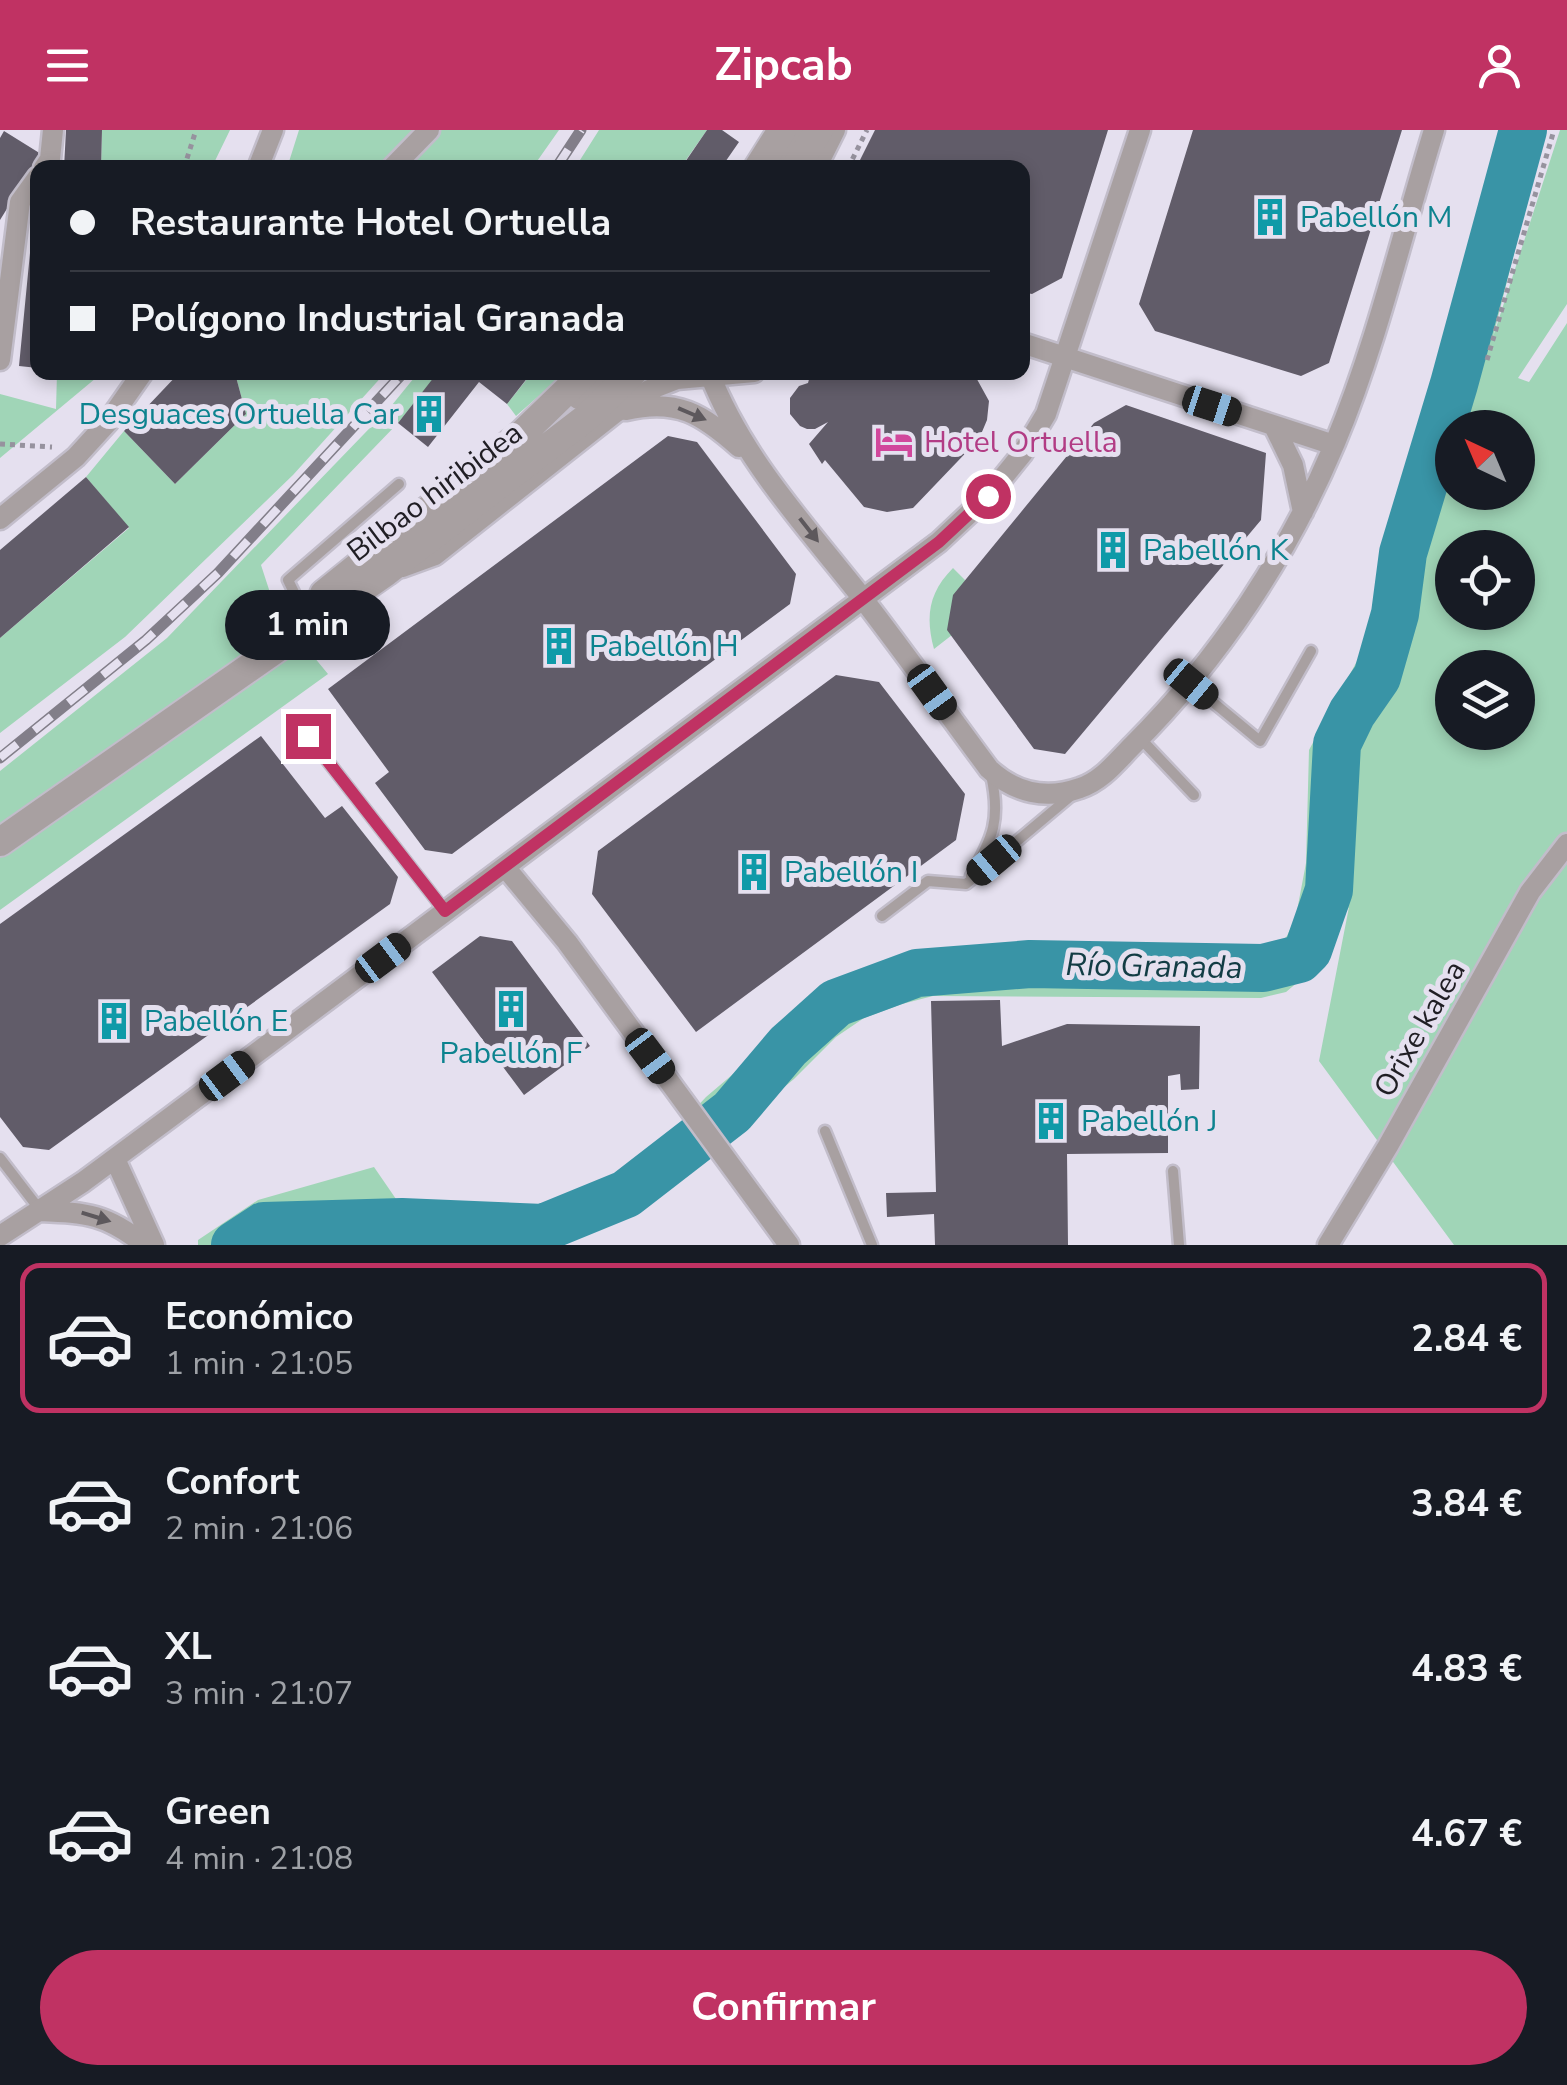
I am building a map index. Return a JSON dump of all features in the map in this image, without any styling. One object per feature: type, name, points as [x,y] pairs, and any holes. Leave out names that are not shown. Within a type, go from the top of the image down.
[{"type":"street","points":[[49,160],[53,130]]},
{"type":"street","points":[[261,160],[273,130]]},
{"type":"street","points":[[400,160],[429,130]]},
{"type":"street","points":[[763,160],[782,130]]},
{"type":"street","points":[[781,160],[798,130]]},
{"type":"street","points":[[801,160],[818,130]]},
{"type":"street","points":[[820,160],[835,130]]},
{"type":"street","points":[[0,1236],[114,1159],[939,542],[999,482],[1022,454],[1046,414],[1140,130]]},
{"type":"street","points":[[712,380],[718,400],[755,462],[989,769],[1006,785],[1028,792],[1047,794],[1080,788],[1100,778],[1191,684],[1229,633],[1303,512],[1352,402],[1434,130]]},
{"type":"street","points":[[0,360],[20,202],[30,188]]},
{"type":"street","points":[[1030,346],[1334,445]]},
{"type":"street","points":[[0,519],[76,457],[108,422],[137,380]]},
{"type":"street","name":"Bilbao hiribidea","points":[[71,791],[521,435],[578,380]]},
{"type":"street","points":[[521,435],[552,423],[597,380]]},
{"type":"street","name":"Bilbao hiribidea","points":[[0,842],[386,572],[587,417],[625,380]]},
{"type":"street","points":[[386,572],[435,555],[614,412],[664,383],[679,380]]},
{"type":"street","points":[[614,412],[654,404],[688,412],[712,423],[755,462]]},
{"type":"street","points":[[1274,426],[1293,465],[1303,512]]},
{"type":"street","name":"Orixe kalea","points":[[1328,1245],[1530,892],[1567,844]]},
{"type":"street","points":[[506,867],[567,942],[790,1245]]},
{"type":"street","points":[[114,1159],[154,1245]]},
{"type":"street","points":[[40,1211],[84,1213],[119,1224],[145,1245]]},
{"type":"lane","points":[[303,611],[288,580],[399,484]]},
{"type":"lane","points":[[1191,684],[1260,741],[1311,651]]},
{"type":"lane","points":[[308,736],[445,911]]},
{"type":"lane","points":[[1140,738],[1194,796]]},
{"type":"lane","points":[[966,884],[994,827],[997,804],[989,769]]},
{"type":"lane","points":[[882,916],[928,881],[966,884],[1080,788]]},
{"type":"lane","points":[[825,1130],[872,1245]]},
{"type":"lane","points":[[0,1158],[40,1211]]},
{"type":"lane","points":[[1173,1171],[1179,1245]]},
{"type":"path","points":[[187,160],[196,130]]},
{"type":"path","points":[[852,160],[867,130]]},
{"type":"path","points":[[1487,360],[1554,130]]},
{"type":"path","points":[[0,444],[54,447],[64,440],[76,457]]},
{"type":"green space","points":[[102,130],[230,130],[215,160],[101,160]]},
{"type":"green space","points":[[299,130],[559,130],[538,160],[290,160]]},
{"type":"green space","points":[[599,130],[707,130],[686,160],[580,160]]},
{"type":"green space","points":[[1520,130],[1545,130],[1493,337],[1560,130],[1567,130],[1567,304],[1518,378],[1529,382],[1567,323],[1567,1245],[1454,1245],[1319,1061],[1349,907],[1311,971],[1286,992],[1261,998],[933,996],[864,1018],[836,1037],[794,1079],[658,1192],[556,1243],[363,1245],[303,1240],[294,1245],[198,1245],[198,1240],[258,1200],[374,1167],[396,1199],[549,1211],[636,1172],[706,1097],[773,1040],[818,992],[903,956],[984,948],[1244,956],[1273,950],[1287,936],[1296,916],[1306,863],[1309,750],[1363,650],[1447,341]]},
{"type":"green space","points":[[57,380],[94,380],[0,458],[0,394],[56,409]]},
{"type":"green space","points":[[237,380],[379,380],[293,475],[125,637],[0,733],[0,638],[129,528],[86,477],[124,431],[175,484],[246,414]]},
{"type":"green space","points":[[412,380],[432,380],[398,423],[261,565],[276,611],[328,674],[0,910],[0,771],[167,638]]},
{"type":"green space","points":[[526,380],[557,380],[516,416],[507,404]]},
{"type":"green space","points":[[953,568],[965,580],[952,635],[934,649],[931,605]]},
{"type":"building","points":[[66,130],[102,130],[101,160],[64,160]]},
{"type":"building","points":[[707,130],[722,130],[739,142],[727,160],[686,160]]},
{"type":"building","points":[[875,130],[1108,130],[1062,278],[1032,294],[1030,160],[860,160]]},
{"type":"building","name":"Pabellón M","points":[[1193,130],[1402,130],[1329,363],[1301,376],[1155,331],[1139,304]]},
{"type":"building","points":[[4,131],[41,154],[37,160],[30,160],[30,172],[0,220],[0,138]]},
{"type":"building","points":[[30,253],[30,367],[19,366]]},
{"type":"building","points":[[172,380],[237,380],[246,414],[175,484],[124,431]]},
{"type":"building","name":"Desguaces Ortuella Car","points":[[432,380],[526,380],[507,404],[479,382],[428,447],[398,423]]},
{"type":"building","name":"Hotel Ortuella","points":[[977,380],[989,401],[987,420],[979,439],[913,508],[887,512],[864,507],[825,460],[822,464],[809,444],[828,422],[807,429],[790,414],[790,398],[799,386]]},
{"type":"building","name":"Pabellón K","points":[[1126,405],[1266,453],[1261,520],[1065,754],[1034,749],[947,630],[953,595],[1094,423]]},
{"type":"building","name":"Pabellón H","points":[[668,436],[697,442],[796,574],[790,604],[452,854],[425,850],[375,783],[389,772],[328,689]]},
{"type":"building","points":[[86,477],[129,527],[0,638],[0,550]]},
{"type":"building","name":"Pabellón I","points":[[836,675],[879,682],[965,794],[956,840],[696,1032],[592,894],[598,851]]},
{"type":"building","name":"Pabellón E","points":[[261,736],[325,818],[342,806],[398,877],[390,904],[49,1150],[23,1147],[0,1117],[0,924]]},
{"type":"building","name":"Pabellón F","points":[[480,936],[512,941],[590,1046],[524,1095],[432,972]]},
{"type":"building","name":"Pabellón J","points":[[1000,1000],[1002,1046],[1067,1024],[1200,1026],[1199,1089],[1181,1090],[1180,1074],[1168,1076],[1168,1153],[1067,1154],[1068,1245],[935,1245],[934,1214],[887,1217],[886,1193],[936,1192],[931,1001]]},
{"type":"waterway","name":"Río Granada","points":[[235,1245],[264,1226],[402,1222],[543,1228],[626,1194],[732,1112],[788,1046],[836,1003],[917,973],[1030,964],[1263,968],[1299,959],[1308,950],[1329,890],[1337,744],[1352,713],[1377,677],[1395,614],[1403,553],[1523,130]]},
{"type":"railway","points":[[561,160],[581,130]]},
{"type":"railway","points":[[0,758],[146,640],[218,573],[397,380]]},
{"type":"place","name":"Pabellón M","points":[[1270,217]]},
{"type":"place","name":"Desguaces Ortuella Car","points":[[429,414]]},
{"type":"place","name":"Hotel Ortuella","points":[[894,442]]},
{"type":"place","name":"Pabellón K","points":[[1113,550]]},
{"type":"place","name":"Pabellón H","points":[[559,646]]},
{"type":"place","name":"Pabellón I","points":[[754,872]]},
{"type":"place","name":"Pabellón F","points":[[511,1009]]},
{"type":"place","name":"Pabellón E","points":[[114,1021]]},
{"type":"place","name":"Pabellón J","points":[[1051,1121]]},
{"type":"route","points":[[308,736],[445,911],[939,542],[988,496]]}]
